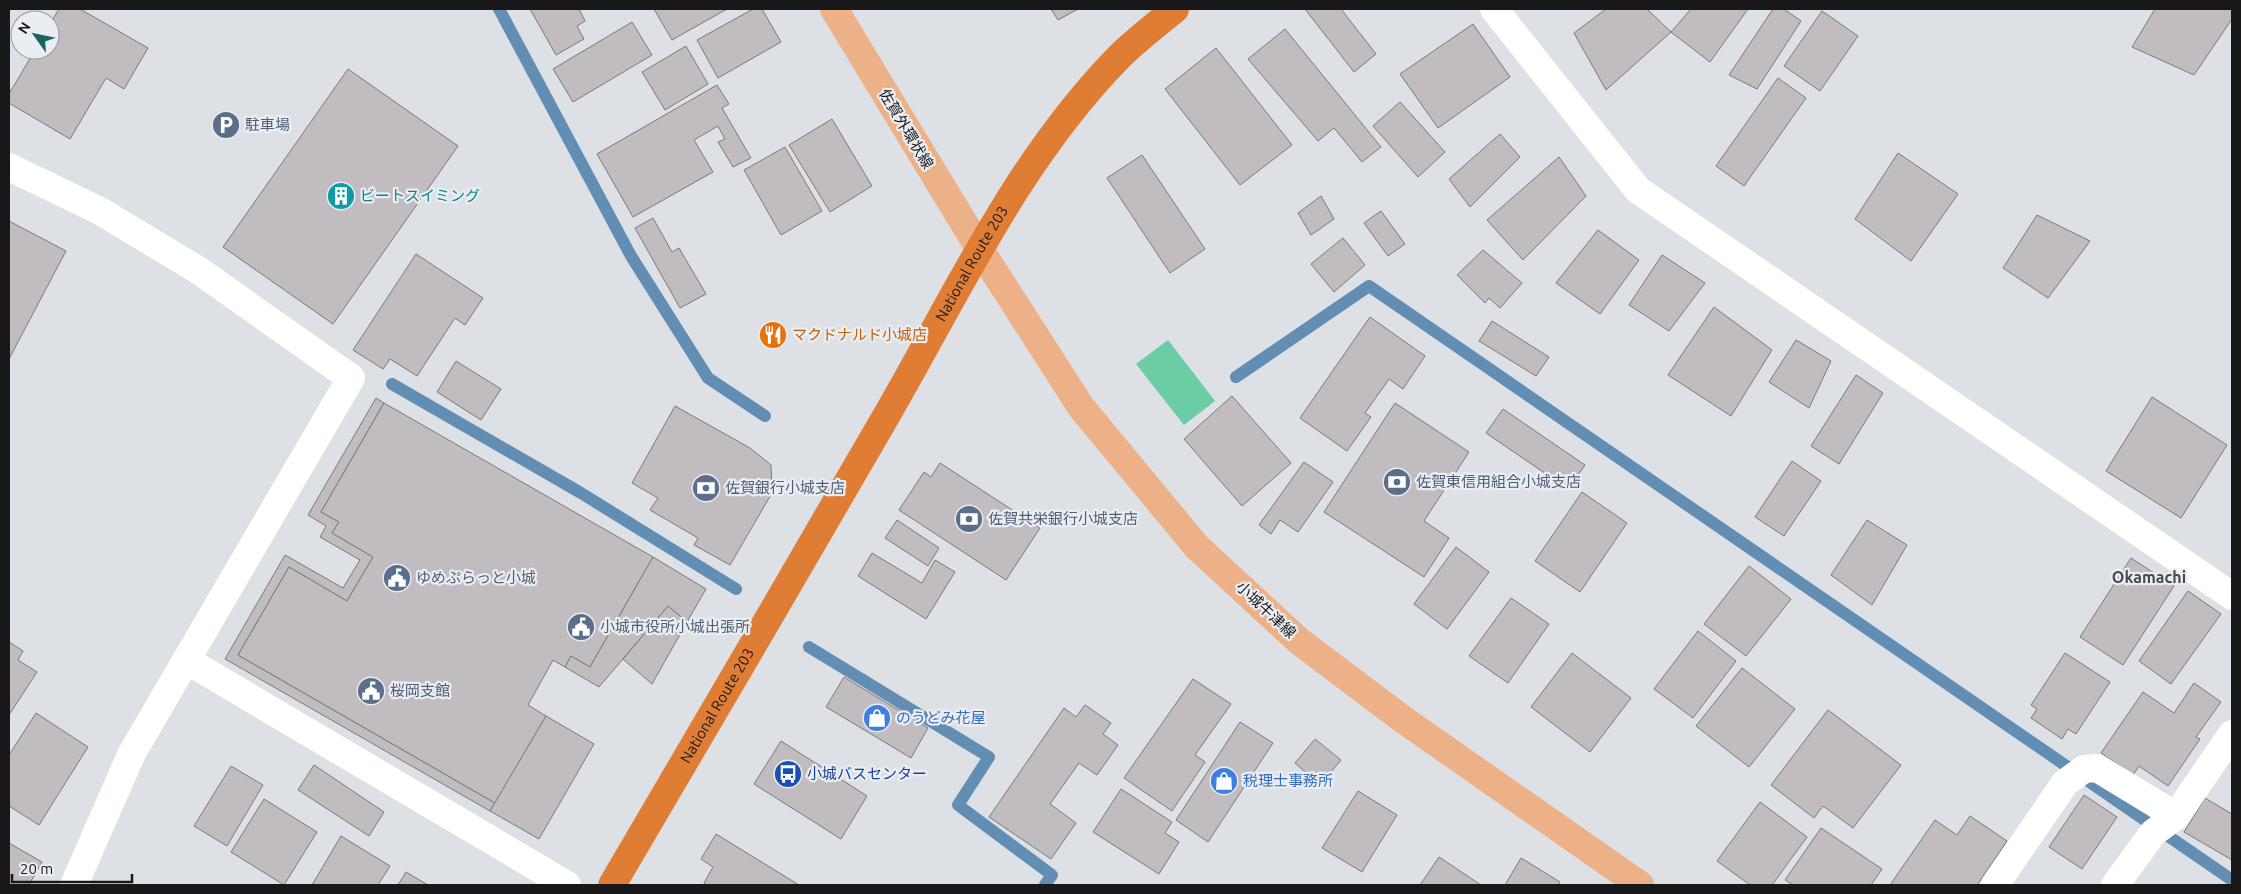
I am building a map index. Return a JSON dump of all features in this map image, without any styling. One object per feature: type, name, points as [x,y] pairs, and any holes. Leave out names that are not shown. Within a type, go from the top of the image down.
[{"type":"highway","name":"National Route 203","points":[[612,885],[909,377],[979,248],[1032,163],[1076,106],[1120,56],[1175,9]]},
{"type":"main road","name":"佐賀外環状線","points":[[834,9],[979,248]]},
{"type":"main road","name":"小城牛津線","points":[[979,248],[1081,407],[1197,547],[1299,640],[1330,664],[1401,718],[1640,885]]},
{"type":"street","points":[[1494,9],[1638,190],[2232,596]]},
{"type":"street","points":[[10,169],[100,211],[198,270],[351,378],[132,753],[74,885]]},
{"type":"street","points":[[186,660],[568,885]]},
{"type":"street","points":[[2115,885],[2153,833],[2176,816],[2232,734]]},
{"type":"street","points":[[1995,885],[2074,776],[2098,768],[2176,816]]},
{"type":"green space","points":[[1168,340],[1215,401],[1184,425],[1136,364]]},
{"type":"building","points":[[80,9],[148,48],[124,89],[106,78],[70,139],[9,103],[9,94],[29,60],[60,60],[60,10],[58,10]]},
{"type":"building","points":[[530,9],[579,9],[585,21],[577,26],[584,39],[556,55]]},
{"type":"building","points":[[654,9],[727,9],[672,40]]},
{"type":"building","points":[[753,9],[762,9],[781,42],[718,78],[697,40]]},
{"type":"building","points":[[1051,9],[1078,9],[1058,20]]},
{"type":"building","points":[[1305,9],[1341,9],[1376,54],[1354,72]]},
{"type":"building","points":[[1606,9],[1647,9],[1671,32],[1606,90],[1574,33]]},
{"type":"building","points":[[1691,9],[1748,9],[1710,62],[1671,32]]},
{"type":"building","points":[[1773,9],[1784,9],[1801,21],[1757,89],[1729,75]]},
{"type":"building","points":[[2155,9],[2232,9],[2232,19],[2194,75],[2132,47]]},
{"type":"building","points":[[1822,11],[1858,36],[1820,91],[1784,66]]},
{"type":"building","points":[[632,22],[652,55],[573,102],[553,69]]},
{"type":"building","points":[[1473,24],[1510,77],[1438,128],[1400,74]]},
{"type":"building","points":[[1285,29],[1381,147],[1362,162],[1334,128],[1318,141],[1248,59]]},
{"type":"building","points":[[686,46],[708,84],[665,110],[642,72]]},
{"type":"building","points":[[1216,48],[1292,145],[1240,185],[1165,89]]},
{"type":"building","name":"ビートスイミング","points":[[348,69],[458,146],[333,324],[223,247]]},
{"type":"building","points":[[1778,78],[1806,98],[1744,186],[1716,166]]},
{"type":"building","points":[[717,85],[729,104],[722,108],[751,158],[733,167],[718,142],[725,139],[718,126],[694,140],[713,172],[633,217],[597,154]]},
{"type":"building","points":[[1400,102],[1445,152],[1418,177],[1373,126]]},
{"type":"building","points":[[832,119],[872,186],[830,212],[789,145]]},
{"type":"building","points":[[1500,134],[1520,157],[1470,207],[1449,179]]},
{"type":"building","points":[[785,147],[822,211],[781,235],[744,170]]},
{"type":"building","points":[[1898,153],[1958,194],[1911,261],[1855,219]]},
{"type":"building","points":[[1142,155],[1205,249],[1170,273],[1107,178]]},
{"type":"building","points":[[1559,157],[1586,196],[1523,260],[1487,220]]},
{"type":"building","points":[[1321,196],[1334,219],[1311,235],[1298,213]]},
{"type":"building","points":[[1381,211],[1405,244],[1388,256],[1364,223]]},
{"type":"building","points":[[2037,215],[2090,241],[2048,298],[2003,268]]},
{"type":"building","points":[[653,218],[672,252],[679,248],[706,294],[680,308],[635,228]]},
{"type":"building","points":[[9,221],[66,251],[9,359]]},
{"type":"building","points":[[1598,230],[1639,260],[1600,314],[1556,283]]},
{"type":"building","points":[[1343,238],[1365,265],[1334,292],[1311,264]]},
{"type":"building","points":[[1483,250],[1522,283],[1500,308],[1489,298],[1485,303],[1457,275]]},
{"type":"building","points":[[416,254],[483,298],[465,325],[455,318],[417,376],[390,359],[383,369],[353,350]]},
{"type":"building","points":[[1662,255],[1705,283],[1669,331],[1629,305]]},
{"type":"building","points":[[1714,307],[1772,350],[1731,416],[1668,375]]},
{"type":"building","points":[[1370,317],[1425,356],[1403,389],[1389,379],[1365,413],[1371,417],[1347,451],[1300,418]]},
{"type":"building","points":[[1492,321],[1549,357],[1536,376],[1479,341]]},
{"type":"building","points":[[1796,340],[1831,361],[1809,408],[1769,382]]},
{"type":"building","points":[[456,361],[501,389],[481,420],[437,392]]},
{"type":"building","points":[[1856,375],[1883,393],[1839,464],[1811,446]]},
{"type":"building","points":[[1232,396],[1291,463],[1242,506],[1184,439]]},
{"type":"building","points":[[2152,397],[2227,445],[2181,518],[2106,471]]},
{"type":"building","points":[[376,398],[384,403],[321,512],[339,522],[332,533],[373,557],[347,601],[289,567],[238,655],[495,803],[490,811],[225,659],[285,555],[343,588],[360,560],[320,537],[326,526],[308,515]]},
{"type":"building","points":[[384,403],[653,557],[590,667],[571,656],[565,667],[553,660],[528,705],[546,716],[495,803],[238,655],[289,567],[347,601],[373,557],[332,533],[339,522],[321,512]]},
{"type":"building","name":"佐賀東信用組合小城支店","points":[[1395,403],[1469,452],[1424,521],[1449,538],[1424,577],[1324,512]]},
{"type":"building","name":"佐賀銀行小城支店","points":[[675,406],[750,448],[771,465],[772,493],[730,565],[694,545],[698,538],[650,510],[658,498],[632,483]]},
{"type":"building","points":[[1503,409],[1585,465],[1568,489],[1486,433]]},
{"type":"building","points":[[1792,461],[1821,481],[1784,536],[1755,517]]},
{"type":"building","points":[[1304,462],[1333,482],[1298,532],[1280,520],[1271,534],[1259,525]]},
{"type":"building","name":"佐賀共栄銀行小城支店","points":[[940,463],[1040,528],[1006,580],[899,510],[924,472],[931,477]]},
{"type":"building","points":[[1582,492],[1627,523],[1580,592],[1535,561]]},
{"type":"building","points":[[897,520],[939,548],[928,566],[885,538]]},
{"type":"building","points":[[1867,520],[1907,545],[1872,605],[1831,575]]},
{"type":"building","points":[[1456,547],[1489,572],[1447,629],[1414,604]]},
{"type":"building","points":[[872,553],[922,583],[935,560],[955,572],[926,619],[858,576]]},
{"type":"building","points":[[653,557],[706,589],[687,622],[668,606],[599,687],[565,667],[571,656],[590,667]]},
{"type":"building","points":[[2131,558],[2174,586],[2123,665],[2080,637]]},
{"type":"building","points":[[1749,566],[1791,599],[1746,656],[1704,624]]},
{"type":"building","points":[[2188,591],[2221,614],[2171,684],[2139,661]]},
{"type":"building","points":[[1511,598],[1549,624],[1508,683],[1469,656]]},
{"type":"building","points":[[668,606],[687,622],[652,684],[623,659]]},
{"type":"building","points":[[1698,631],[1736,661],[1693,718],[1654,689]]},
{"type":"building","points":[[9,642],[23,651],[18,660],[37,672],[9,715]]},
{"type":"building","points":[[1572,653],[1631,698],[1590,752],[1531,707]]},
{"type":"building","points":[[2065,653],[2110,682],[2076,734],[2068,729],[2062,739],[2031,718],[2037,709],[2031,705]]},
{"type":"building","points":[[1742,668],[1795,709],[1749,767],[1696,726]]},
{"type":"building","name":"のうどみ花屋","points":[[844,677],[928,728],[911,758],[826,707]]},
{"type":"building","points":[[1193,679],[1231,704],[1195,755],[1205,762],[1172,811],[1124,778]]},
{"type":"building","points":[[2194,683],[2221,702],[2196,737],[2200,739],[2168,786],[2139,766],[2133,775],[2101,753],[2143,692],[2174,713]]},
{"type":"building","points":[[1085,705],[1111,723],[1103,734],[1118,745],[1097,775],[1079,763],[1050,804],[1076,823],[1051,859],[989,817],[1064,708],[1076,717]]},
{"type":"building","points":[[1828,710],[1901,765],[1853,828],[1823,806],[1814,818],[1771,785]]},
{"type":"building","points":[[36,713],[88,747],[39,825],[9,806],[9,755]]},
{"type":"building","points":[[546,716],[594,744],[539,839],[490,811]]},
{"type":"building","name":"税理士事務所","points":[[1240,722],[1273,743],[1208,842],[1176,820]]},
{"type":"building","points":[[1315,739],[1341,760],[1320,785],[1295,763]]},
{"type":"building","points":[[781,741],[867,796],[841,839],[754,784]]},
{"type":"building","points":[[314,765],[384,812],[369,836],[298,790]]},
{"type":"building","points":[[231,766],[263,785],[227,846],[194,826]]},
{"type":"building","points":[[1121,789],[1172,822],[1165,833],[1179,842],[1159,874],[1093,832]]},
{"type":"building","points":[[1358,791],[1397,815],[1362,872],[1322,848]]},
{"type":"building","points":[[2084,795],[2117,817],[2082,869],[2049,847]]},
{"type":"building","points":[[2205,798],[2232,814],[2232,860],[2184,832]]},
{"type":"building","points":[[264,799],[317,832],[284,885],[231,852]]},
{"type":"building","points":[[1760,802],[1807,837],[1772,885],[1750,885],[1717,861]]},
{"type":"building","points":[[1970,816],[2007,841],[1977,885],[1890,885],[1935,820],[1957,835]]},
{"type":"building","points":[[1821,828],[1882,869],[1871,885],[1793,885],[1785,880]]},
{"type":"building","points":[[716,834],[799,885],[707,885],[704,883],[713,867],[701,859]]},
{"type":"building","points":[[341,836],[390,866],[378,885],[312,885]]},
{"type":"building","points":[[9,843],[42,862],[29,885],[9,885]]},
{"type":"building","points":[[1439,857],[1481,885],[1420,885]]},
{"type":"building","points":[[1521,858],[1560,882],[1558,885],[1505,885]]},
{"type":"building","points":[[406,872],[428,885],[398,885]]},
{"type":"waterway","points":[[499,9],[631,256],[708,378],[765,416]]},
{"type":"waterway","points":[[1236,377],[1369,286],[2232,880]]},
{"type":"waterway","points":[[392,384],[581,493],[736,589]]},
{"type":"waterway","points":[[809,647],[989,757],[958,805],[1052,875],[1045,885]]},
{"type":"place","name":"駐車場","points":[[226,125]]},
{"type":"place","name":"ビートスイミング","points":[[341,196]]},
{"type":"place","name":"マクドナルド小城店","points":[[773,335]]},
{"type":"place","name":"佐賀東信用組合小城支店","points":[[1397,482]]},
{"type":"place","name":"佐賀銀行小城支店","points":[[706,488]]},
{"type":"place","name":"佐賀共栄銀行小城支店","points":[[969,519]]},
{"type":"place","name":"ゆめぷらっと小城","points":[[397,578]]},
{"type":"place","name":"小城市役所小城出張所","points":[[581,627]]},
{"type":"place","name":"桜岡支館","points":[[371,691]]},
{"type":"place","name":"のうどみ花屋","points":[[877,718]]},
{"type":"place","name":"小城バスセンター","points":[[788,774]]},
{"type":"place","name":"税理士事務所","points":[[1224,781]]},
{"type":"district","name":"Okamachi","points":[[2149,577]]}]
